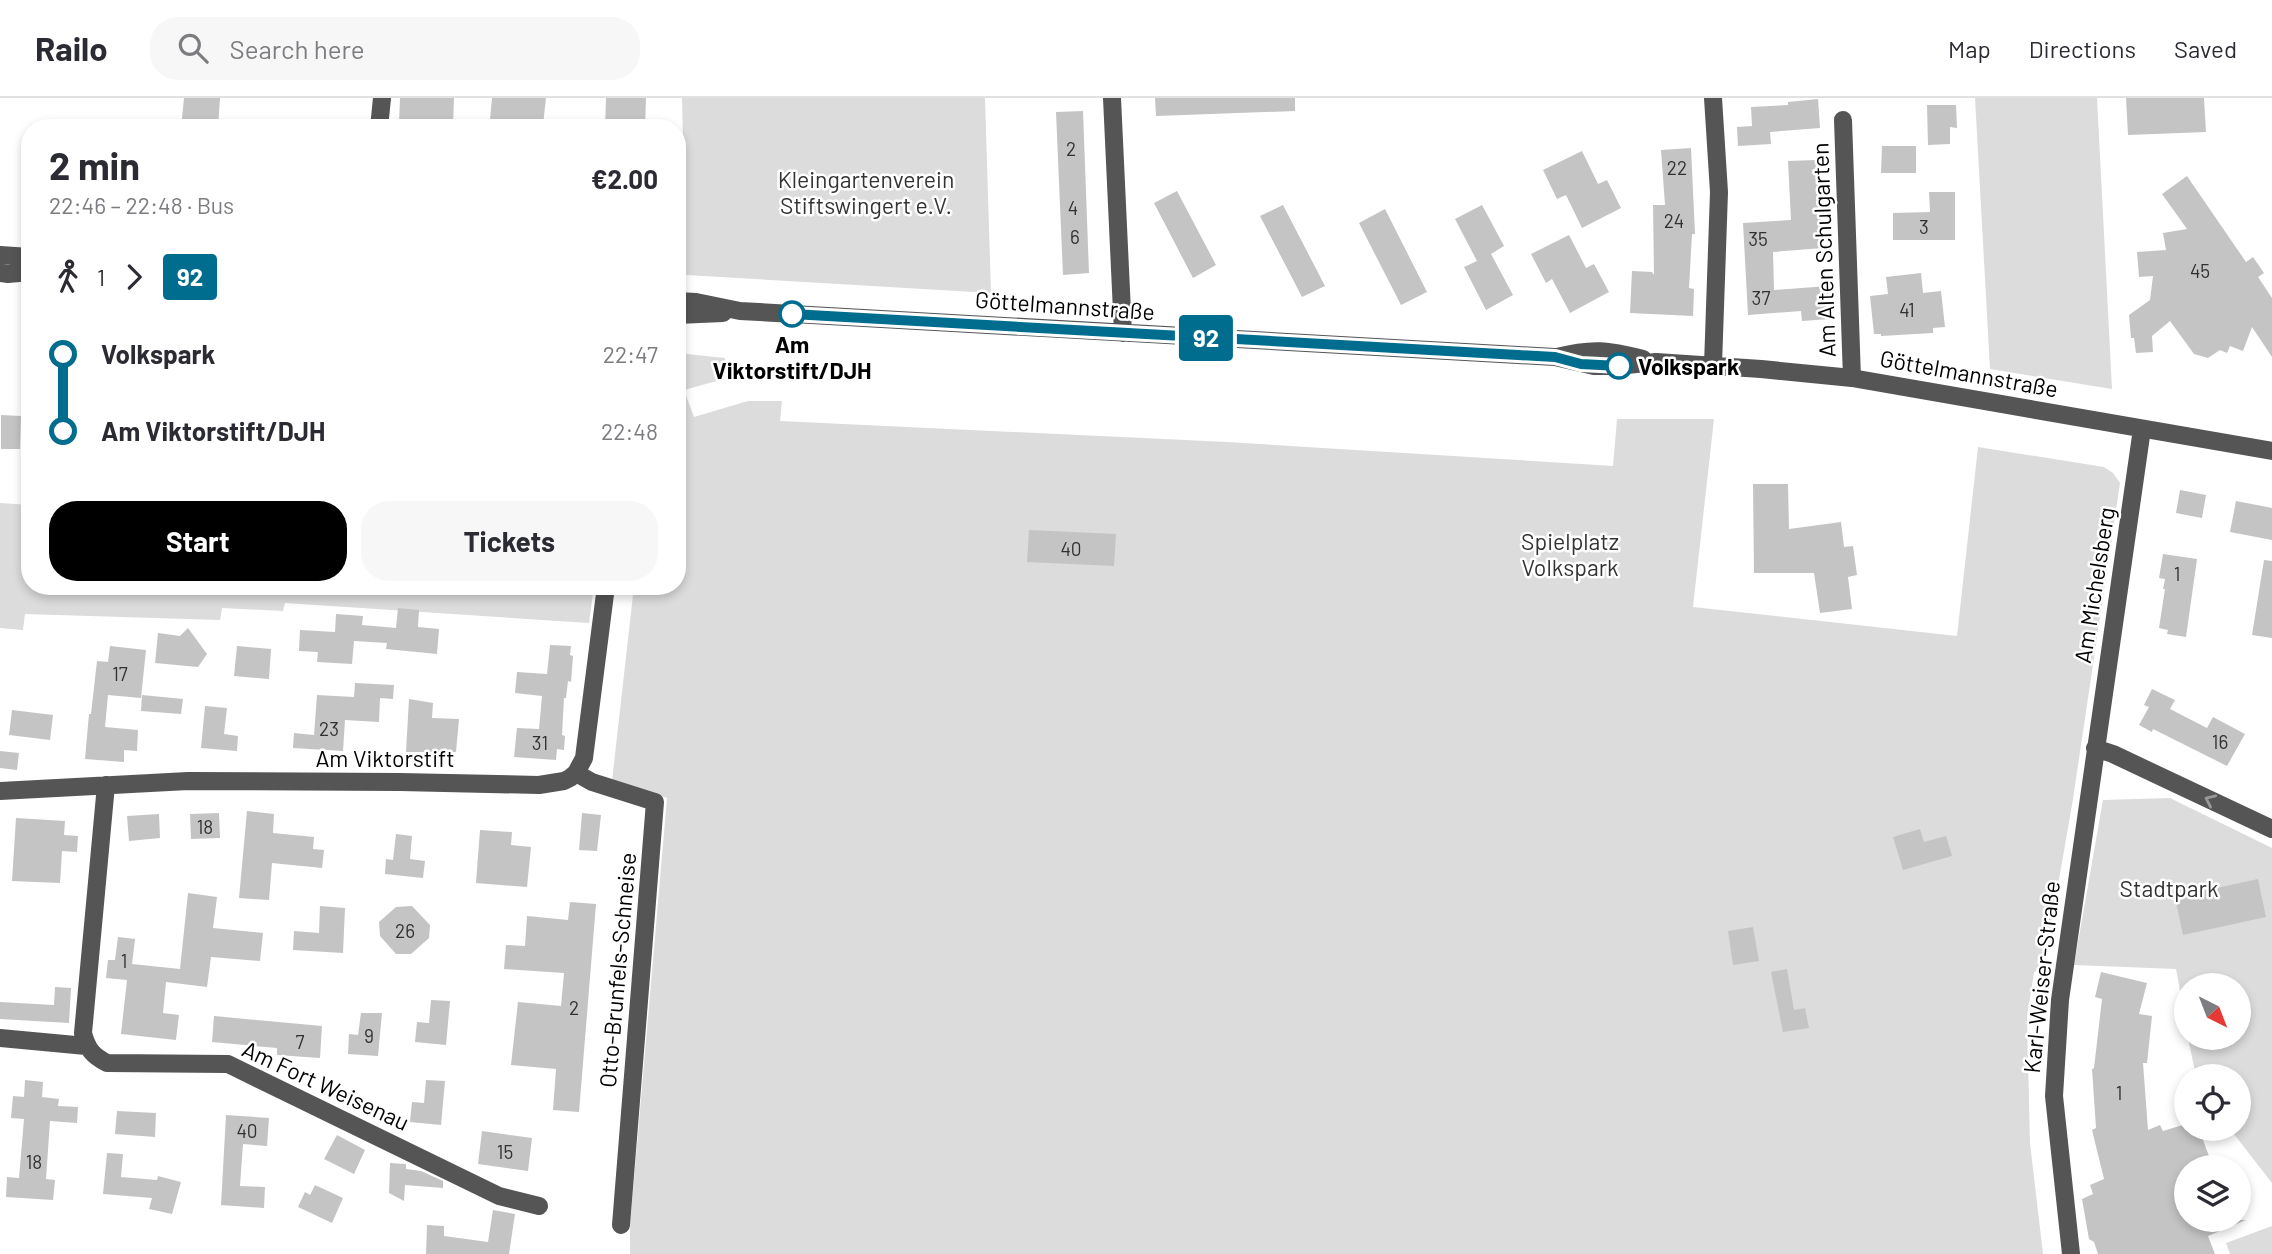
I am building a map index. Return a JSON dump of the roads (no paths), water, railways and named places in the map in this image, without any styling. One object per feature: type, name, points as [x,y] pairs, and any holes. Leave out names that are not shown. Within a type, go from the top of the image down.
[{"type":"street","points":[[380,119],[382,98]]},
{"type":"street","points":[[1112,98],[1123,333]]},
{"type":"street","points":[[1713,98],[1720,192],[1713,365]]},
{"type":"street","name":"Am Alten Schulgarten","points":[[1843,120],[1852,378]]},
{"type":"street","points":[[0,255],[21,256]]},
{"type":"street","points":[[0,272],[21,273]]},
{"type":"street","name":"Göttelmannstraße","points":[[686,302],[740,311],[1555,357],[1594,366],[1656,362],[1713,365],[1852,378],[2272,451]]},
{"type":"street","name":"Göttelmannstraße","points":[[686,315],[740,311]]},
{"type":"street","name":"Am Michelsberg","points":[[2095,748],[2142,429]]},
{"type":"street","points":[[576,773],[584,758],[605,595]]},
{"type":"street","points":[[2095,748],[2272,829]]},
{"type":"street","name":"Karl-Weiser-Straße","points":[[2071,1254],[2056,1128],[2055,1063],[2060,1000],[2095,748]]},
{"type":"street","name":"Am Viktorstift","points":[[0,791],[188,781],[539,785],[564,781],[576,773]]},
{"type":"street","name":"Otto-Brunfels-Schneise","points":[[576,773],[592,782],[654,802],[621,1226]]},
{"type":"street","points":[[86,1046],[83,1033],[106,785]]},
{"type":"street","name":"Am Fort Weisenau","points":[[0,1038],[86,1046],[98,1059],[107,1063],[228,1064],[499,1196],[539,1206]]},
{"type":"place","name":"Am Viktorstift/DJH","points":[[792,314]]},
{"type":"place","name":"Volkspark","points":[[1619,366]]},
{"type":"park label","name":"Kleingartenverein Stiftswingert e.V.","points":[[866,192]]},
{"type":"park label","name":"Spielplatz Volkspark","points":[[1570,554]]},
{"type":"park label","name":"Stadtpark","points":[[2169,888]]}]
